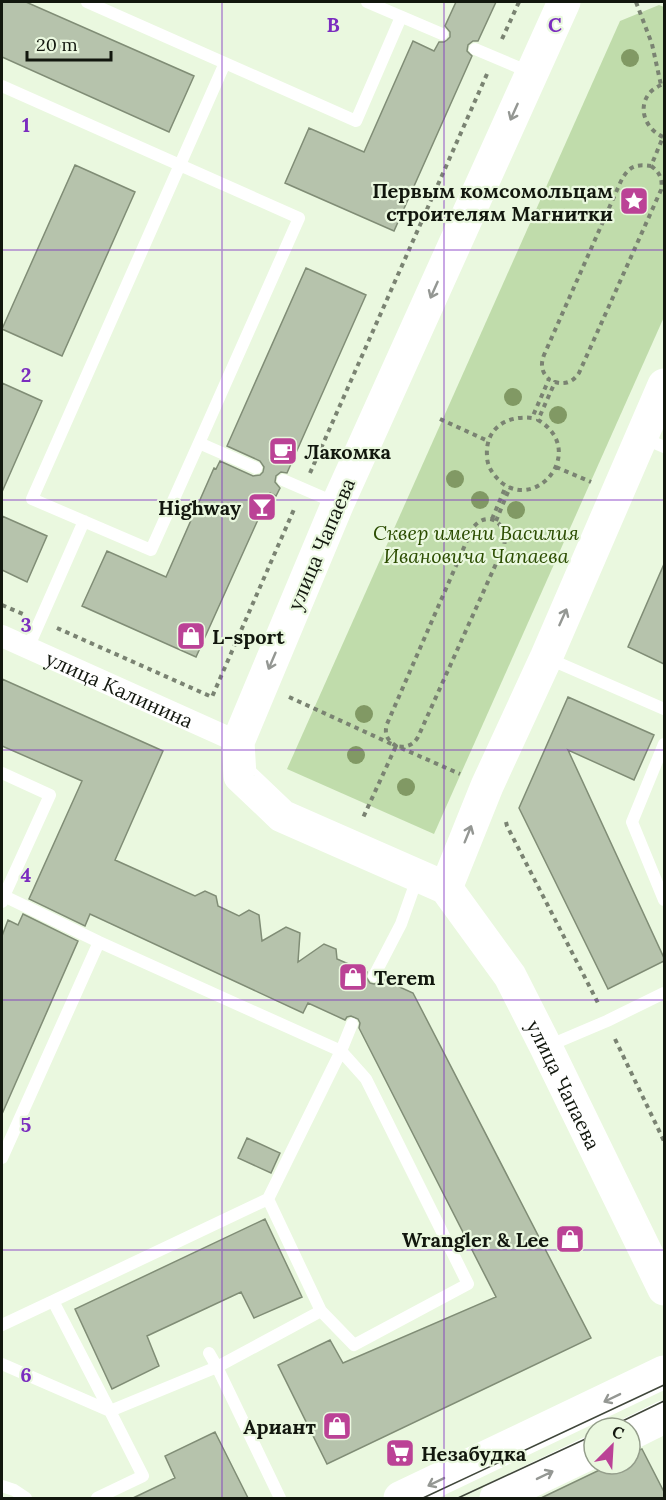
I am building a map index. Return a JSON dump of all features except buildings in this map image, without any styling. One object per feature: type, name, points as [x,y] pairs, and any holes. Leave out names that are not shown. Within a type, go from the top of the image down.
[{"type":"street","name":"улица Чапаева","points":[[564,2],[338,503],[238,741],[240,776],[282,816],[432,882],[510,976],[664,1289]]},
{"type":"street","points":[[432,882],[487,786],[546,658],[653,442],[664,385]]},
{"type":"street","name":"улица Калинина","points":[[2,636],[238,741]]},
{"type":"street","points":[[400,1498],[664,1372]]},
{"type":"street","points":[[642,1428],[664,1417]]},
{"type":"street","points":[[495,1498],[582,1457]]},
{"type":"lane","points":[[87,2],[356,121],[401,17]]},
{"type":"lane","points":[[367,2],[442,34]]},
{"type":"lane","points":[[475,49],[532,73]]},
{"type":"lane","points":[[2,86],[180,165],[299,218],[151,550],[32,499],[180,165],[225,63]]},
{"type":"lane","points":[[199,443],[256,468]]},
{"type":"lane","points":[[284,480],[338,503]]},
{"type":"lane","points":[[27,648],[84,521]]},
{"type":"lane","points":[[546,658],[664,709]]},
{"type":"lane","points":[[664,744],[632,822],[664,900]]},
{"type":"lane","points":[[2,773],[50,795],[3,899],[341,1051],[366,1079],[468,1284],[354,1346],[321,1311],[268,1199]]},
{"type":"lane","points":[[374,976],[401,924],[432,882]]},
{"type":"lane","points":[[2,1158],[99,942]]},
{"type":"lane","points":[[546,1047],[664,993]]},
{"type":"lane","points":[[2,1325],[268,1199],[352,1024]]},
{"type":"lane","points":[[53,1301],[143,1476],[97,1498]]},
{"type":"lane","points":[[2,1364],[110,1412],[217,1367],[321,1311]]},
{"type":"lane","points":[[209,1353],[280,1498]]},
{"type":"lane","points":[[2,1486],[26,1498]]},
{"type":"path","points":[[2,605],[212,697],[519,2]]},
{"type":"path","points":[[636,2],[652,44],[663,85],[654,89],[645,102],[645,118],[649,126],[653,132],[664,137],[651,166]]},
{"type":"path","points":[[640,164],[651,166],[661,177],[661,190],[579,373],[567,383],[555,382],[537,420],[550,430],[556,439],[559,455],[556,467],[551,476],[538,486],[519,489],[508,486],[497,478],[486,458],[490,434],[515,417],[532,418],[549,379],[542,366],[544,355],[621,181],[625,173],[634,166],[640,164]]},
{"type":"path","points":[[440,419],[488,441]]},
{"type":"path","points":[[556,467],[596,485]]},
{"type":"path","points":[[494,520],[508,486]]},
{"type":"path","points":[[494,520],[505,533],[504,546],[416,740],[408,746],[396,746],[386,734],[386,727],[392,713],[472,529],[479,522],[494,520]]},
{"type":"path","points":[[312,707],[504,795],[507,826],[607,1021],[664,1141]]},
{"type":"path","points":[[362,821],[396,746]]},
{"type":"green space","name":"Сквер имени Василия Ивановича Чапаева","points":[[659,5],[664,7],[664,317],[434,834],[287,769],[620,21]]},
{"type":"tram line","points":[[423,1498],[664,1385]]},
{"type":"tram line","points":[[633,1416],[664,1401]]},
{"type":"tram line","points":[[458,1498],[582,1441]]},
{"type":"place","name":"Первым комсомольцам строителям Магнитки","points":[[634,201]]},
{"type":"place","name":"Лакомка","points":[[283,451]]},
{"type":"place","name":"Highway","points":[[262,507]]},
{"type":"place","name":"L-sport","points":[[191,636]]},
{"type":"place","name":"Terem","points":[[353,977]]},
{"type":"place","name":"Wrangler & Lee","points":[[570,1239]]},
{"type":"place","name":"Ариант","points":[[337,1426]]},
{"type":"place","name":"Незабудка","points":[[400,1453]]}]
